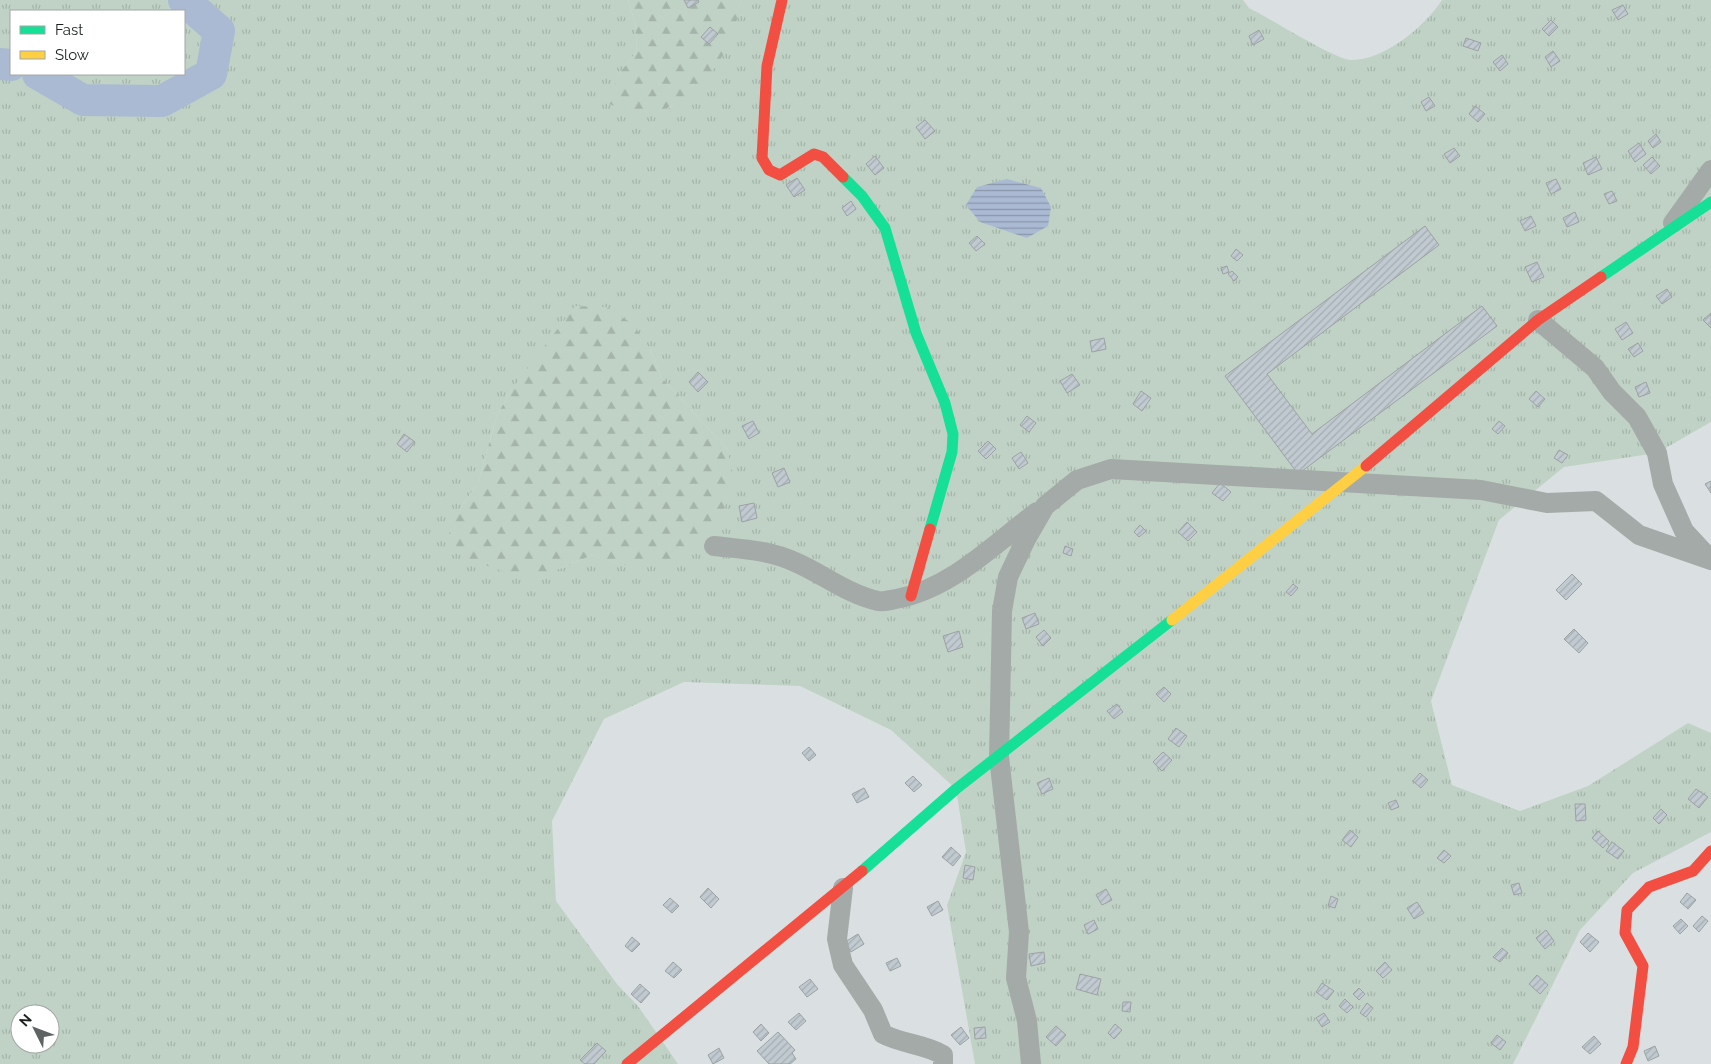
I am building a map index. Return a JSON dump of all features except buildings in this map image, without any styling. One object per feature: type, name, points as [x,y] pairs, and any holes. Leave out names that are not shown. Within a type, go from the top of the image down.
[{"type":"street","points":[[782,0],[767,66],[762,158],[767,169],[780,175],[814,154],[822,157],[862,196],[885,228],[916,333],[936,377],[953,434],[950,460],[911,596]]},
{"type":"street","points":[[1666,233],[1711,170]]},
{"type":"street","points":[[627,1064],[843,888],[956,789],[1348,481],[1538,320],[1711,202]]},
{"type":"street","points":[[1538,320],[1595,368],[1612,392],[1637,418],[1657,453],[1663,484],[1684,531],[1711,560]]},
{"type":"street","points":[[714,546],[755,550],[794,561],[847,590],[880,601],[911,596],[940,583],[975,561],[1078,480],[1110,469],[1481,490],[1547,503],[1596,501],[1639,534],[1711,560]]},
{"type":"street","points":[[1032,1064],[1028,1021],[1016,978],[1020,932],[999,757],[1002,690],[1002,611],[1008,577],[1026,539],[1045,506]]},
{"type":"street","points":[[1626,1064],[1633,1047],[1644,966],[1625,933],[1627,910],[1649,887],[1693,871],[1711,851]]},
{"type":"street","points":[[843,888],[837,939],[843,965],[874,1010],[883,1034],[898,1042],[932,1048],[944,1055],[943,1064]]},
{"type":"green space","points":[[0,0],[628,0],[635,22],[637,51],[618,75],[669,108],[699,85],[718,63],[725,50],[741,0],[1243,0],[1249,8],[1302,38],[1332,54],[1352,60],[1378,54],[1403,40],[1435,10],[1442,0],[1711,0],[1711,422],[1657,453],[1564,467],[1499,520],[1431,701],[1452,785],[1520,811],[1588,786],[1688,723],[1711,733],[1711,832],[1633,873],[1580,930],[1513,1064],[975,1064],[947,905],[966,852],[956,789],[891,730],[800,686],[684,682],[604,719],[552,821],[556,901],[617,984],[638,1006],[678,1064],[0,1064]],"holes":[[[650,349],[662,378],[727,449],[623,565],[592,555],[563,568],[459,510],[478,483],[497,415],[512,389]]]},
{"type":"green space","points":[[628,0],[741,0],[732,36],[715,68],[694,91],[682,100],[654,112],[635,113],[609,104],[618,75],[637,51],[635,22]]},
{"type":"green space","points":[[575,306],[606,307],[633,324],[650,349],[662,378],[727,449],[734,479],[724,510],[710,538],[686,557],[622,565],[592,555],[563,568],[532,576],[502,571],[471,560],[447,538],[459,510],[478,483],[497,415],[512,389]]},
{"type":"water","points":[[1007,179],[1041,188],[1051,207],[1048,226],[1027,238],[980,222],[966,205],[977,187]]},
{"type":"waterway","points":[[40,75],[83,100],[162,101],[211,74],[219,31],[184,0]]},
{"type":"waterway","points":[[0,64],[10,65]]},
{"type":"traffic: fast","points":[[843,177],[862,196],[885,228],[916,333],[945,403],[953,434],[952,452],[930,529]]},
{"type":"traffic: fast","points":[[1601,277],[1711,202]]},
{"type":"traffic: fast","points":[[862,871],[956,789],[1172,620]]},
{"type":"traffic: slow","points":[[1172,620],[1366,466]]},
{"type":"traffic: jam","points":[[782,0],[767,66],[762,158],[769,170],[780,175],[814,154],[823,157],[843,177]]},
{"type":"traffic: jam","points":[[1366,466],[1538,320],[1601,277]]},
{"type":"traffic: jam","points":[[911,596],[930,529]]},
{"type":"traffic: jam","points":[[1626,1064],[1633,1047],[1643,966],[1625,933],[1627,910],[1649,887],[1693,871],[1711,851]]},
{"type":"traffic: jam","points":[[627,1064],[862,871]]}]
